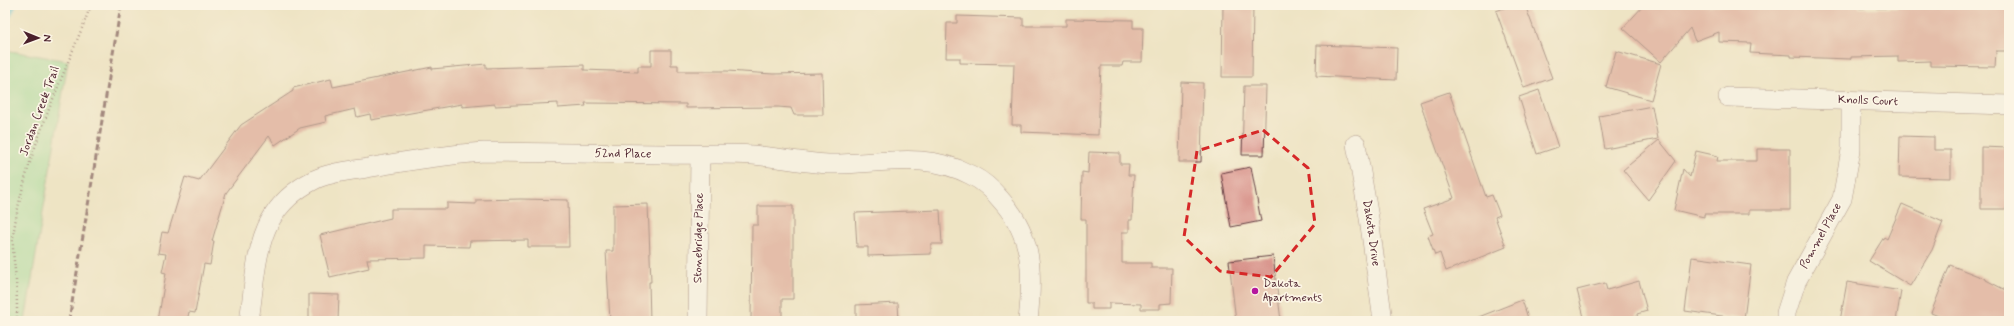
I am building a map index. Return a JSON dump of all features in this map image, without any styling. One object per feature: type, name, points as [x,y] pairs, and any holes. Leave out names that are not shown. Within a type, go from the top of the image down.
[{"type":"street","name":"Knolls Court","points":[[1728,97],[2009,105]]},
{"type":"street","name":"Pommel Place","points":[[1786,321],[1786,313],[1796,282],[1842,200],[1852,150],[1851,101]]},
{"type":"street","name":"Dakota Drive","points":[[1356,144],[1369,218],[1383,321]]},
{"type":"street","name":"52nd Place","points":[[249,321],[261,248],[270,221],[282,203],[297,189],[315,180],[335,173],[441,155],[484,152],[752,155],[828,164],[917,160],[935,161],[972,175],[992,189],[1010,209],[1021,228],[1029,251],[1032,287],[1028,321]]},
{"type":"street","name":"Stonebridge Place","points":[[698,321],[700,155]]},
{"type":"path","name":"Jordan Creek Trail","points":[[17,321],[16,281],[12,251],[14,230],[21,198],[31,159],[53,96],[73,52],[91,5]]},
{"type":"highlighted area","points":[[1263,130],[1308,168],[1315,224],[1271,277],[1220,271],[1184,237],[1197,151]]},
{"type":"green space","points":[[5,50],[68,61],[25,321],[5,321]]},
{"type":"building","points":[[1223,5],[1253,5],[1252,77],[1222,77]]},
{"type":"building","points":[[1512,5],[1525,5],[1552,78],[1524,88],[1496,11]]},
{"type":"building","points":[[1644,5],[1784,5],[1826,8],[1826,5],[1859,5],[1859,8],[1897,8],[1897,5],[2009,5],[2009,51],[1996,51],[1995,67],[1931,66],[1931,61],[1898,62],[1898,56],[1851,57],[1851,59],[1791,57],[1791,55],[1750,53],[1751,43],[1719,42],[1719,32],[1695,41],[1690,28],[1661,62],[1623,28]]},
{"type":"building","points":[[957,16],[1023,18],[1023,26],[1066,26],[1066,19],[1133,20],[1133,28],[1143,28],[1142,62],[1123,62],[1122,66],[1101,66],[1098,135],[1021,132],[1021,125],[1012,125],[1014,64],[960,63],[960,58],[946,58],[947,23],[957,23]]},
{"type":"building","points":[[1317,45],[1397,48],[1396,80],[1316,76]]},
{"type":"building","points":[[651,50],[671,50],[671,65],[678,65],[678,71],[727,71],[773,74],[822,73],[823,115],[794,115],[791,108],[778,107],[686,108],[686,104],[585,103],[586,106],[558,108],[558,103],[495,106],[495,104],[462,107],[462,104],[371,120],[370,114],[357,117],[355,109],[325,116],[326,122],[300,128],[275,145],[269,136],[226,193],[212,241],[214,241],[210,265],[204,264],[195,313],[189,312],[187,321],[158,321],[166,273],[162,272],[166,254],[158,253],[162,232],[168,233],[185,177],[199,181],[241,125],[293,91],[293,88],[331,79],[333,87],[432,67],[432,69],[486,64],[486,68],[584,65],[584,70],[638,72],[638,66],[651,66]]},
{"type":"building","points":[[1616,51],[1661,64],[1651,100],[1606,87]]},
{"type":"building","points":[[1181,82],[1203,83],[1201,162],[1179,162]]},
{"type":"building","points":[[1244,86],[1266,86],[1264,155],[1242,155]]},
{"type":"building","points":[[1539,90],[1558,147],[1537,154],[1519,97]]},
{"type":"building","points":[[1449,92],[1486,197],[1492,195],[1500,215],[1495,217],[1506,247],[1446,271],[1440,253],[1435,255],[1428,236],[1433,234],[1423,209],[1454,198],[1420,102]]},
{"type":"building","points":[[1652,106],[1658,139],[1605,149],[1599,116]]},
{"type":"building","points":[[1900,136],[1934,137],[1934,150],[1951,150],[1951,178],[1899,177]]},
{"type":"building","points":[[1659,140],[1676,161],[1648,200],[1623,170]]},
{"type":"building","points":[[1981,147],[2009,148],[2009,209],[1981,209]]},
{"type":"building","points":[[1757,149],[1790,149],[1790,210],[1749,210],[1749,214],[1704,214],[1704,217],[1674,210],[1683,169],[1690,177],[1696,151],[1718,156],[1717,161],[1757,161]]},
{"type":"building","points":[[1089,152],[1120,153],[1120,164],[1129,164],[1128,175],[1134,175],[1132,220],[1129,220],[1129,232],[1122,232],[1122,263],[1151,263],[1151,268],[1172,268],[1171,303],[1160,304],[1160,309],[1141,309],[1141,304],[1109,303],[1109,309],[1092,309],[1092,303],[1086,303],[1086,219],[1081,219],[1082,172],[1088,173]]},
{"type":"building","points":[[1251,167],[1261,221],[1231,227],[1221,173]]},
{"type":"building","points":[[476,200],[568,200],[569,247],[528,247],[528,240],[470,241],[469,247],[426,246],[426,258],[367,259],[369,268],[330,277],[320,235],[391,218],[391,209],[447,209],[447,203],[476,204]]},
{"type":"building","points":[[648,204],[651,282],[649,282],[650,321],[610,321],[606,251],[613,251],[613,205]]},
{"type":"building","points":[[1902,204],[1943,222],[1932,250],[1910,286],[1869,261],[1884,237],[1887,239]]},
{"type":"building","points":[[758,206],[793,206],[793,299],[782,299],[782,321],[751,321],[752,225],[758,225]]},
{"type":"building","points":[[940,210],[942,244],[931,244],[931,254],[868,256],[868,247],[857,247],[855,213]]},
{"type":"building","name":"Dakota Apartments","points":[[1273,256],[1281,321],[1236,321],[1229,261]]},
{"type":"building","points":[[1692,257],[1751,265],[1744,319],[1685,311]]},
{"type":"building","points":[[1950,265],[1986,279],[2009,292],[2009,321],[1951,321],[1931,313]]},
{"type":"building","points":[[1639,281],[1647,311],[1637,314],[1638,321],[1585,321],[1577,290],[1605,283],[1607,290]]},
{"type":"building","points":[[1847,282],[1901,291],[1896,321],[1840,321]]},
{"type":"building","points":[[309,294],[339,295],[338,321],[309,321]]},
{"type":"building","points":[[1522,300],[1529,321],[1471,320]]},
{"type":"building","points":[[898,303],[899,321],[856,321],[856,305]]},
{"type":"waterway","points":[[5,23],[14,5]]},
{"type":"railway","points":[[69,321],[121,5]]},
{"type":"place","name":"Dakota Apartments","points":[[1255,291]]}]
